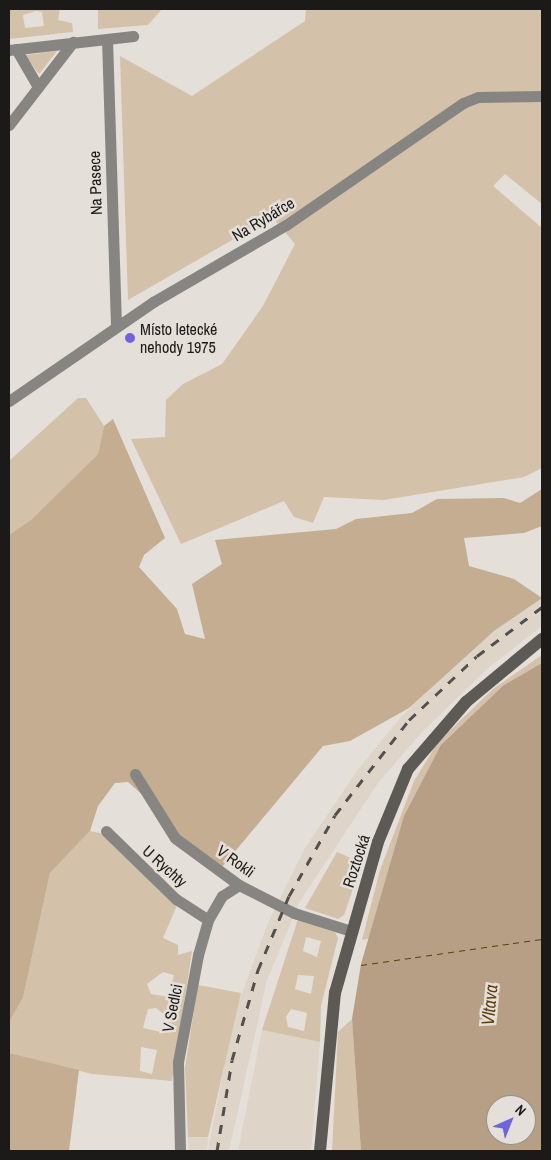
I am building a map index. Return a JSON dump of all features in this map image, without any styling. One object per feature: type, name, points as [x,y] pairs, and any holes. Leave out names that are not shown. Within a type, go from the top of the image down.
[{"type":"main road","name":"Roztocká","points":[[320,1151],[335,994],[351,930],[378,842],[408,769],[466,702],[542,639]]},
{"type":"street","points":[[38,87],[12,49],[133,36]]},
{"type":"street","name":"Na Pasece","points":[[107,39],[116,326]]},
{"type":"street","points":[[9,125],[73,42]]},
{"type":"street","name":"Na Rybářce","points":[[9,401],[116,326],[286,225],[463,103],[478,97],[542,96]]},
{"type":"street","name":"V Rokli","points":[[135,774],[175,838],[239,885],[294,913],[351,930]]},
{"type":"street","name":"U Rychty","points":[[106,831],[176,899],[208,920]]},
{"type":"street","name":"V Sedlci","points":[[180,1151],[178,1062],[208,920],[222,896],[239,885]]},
{"type":"shaded area","points":[[9,9],[60,9],[58,20],[72,23],[73,32],[9,39]],"holes":[[[36,11],[42,12],[44,26],[25,28],[23,15]]]},
{"type":"shaded area","points":[[98,9],[162,9],[148,25],[98,29]]},
{"type":"shaded area","points":[[306,9],[542,9],[542,204],[505,174],[493,186],[542,228],[542,468],[524,477],[384,500],[324,497],[313,523],[294,517],[284,501],[181,544],[131,439],[165,437],[166,400],[183,384],[222,364],[263,306],[295,244],[272,217],[128,300],[120,56],[192,96],[305,21]]},
{"type":"shaded area","points":[[57,51],[39,74],[26,57],[26,55]]},
{"type":"shaded area","points":[[78,398],[86,398],[104,426],[98,454],[32,519],[9,535],[9,461]]},
{"type":"shaded area","points":[[113,419],[165,538],[144,555],[139,567],[177,609],[185,634],[205,639],[192,584],[222,564],[215,540],[336,529],[356,519],[412,513],[437,499],[504,498],[520,503],[542,489],[542,526],[524,533],[464,538],[469,566],[514,579],[542,598],[494,631],[409,708],[350,741],[323,746],[222,867],[171,829],[156,807],[128,782],[115,783],[98,806],[90,831],[50,873],[23,998],[9,1022],[9,535],[32,519],[98,454],[104,426]]},
{"type":"shaded area","points":[[542,596],[542,626],[488,668],[421,733],[378,783],[300,901],[267,980],[229,1151],[208,1151],[235,1012],[268,923],[305,848],[359,768],[402,716],[471,649]]},
{"type":"shaded area","points":[[542,655],[542,663],[504,685],[371,938],[362,940],[380,870],[414,781],[438,742],[493,689]]},
{"type":"shaded area","points":[[90,831],[104,834],[178,903],[163,938],[178,945],[178,955],[192,951],[172,1081],[92,1074],[9,1053],[9,1022],[23,998],[50,873]],"holes":[[[163,972],[174,975],[172,983],[176,984],[169,997],[151,994],[147,984]],[[156,1008],[170,1019],[168,1028],[161,1032],[143,1028],[148,1009]],[[141,1047],[157,1050],[152,1074],[140,1071]]]},
{"type":"shaded area","points":[[337,852],[362,863],[344,915],[338,919],[305,908]]},
{"type":"shaded area","points":[[298,919],[335,932],[338,938],[321,1006],[320,1042],[262,1030]],"holes":[[[306,937],[321,941],[317,957],[303,951]],[[298,975],[314,976],[311,994],[295,989]],[[291,1009],[307,1013],[304,1031],[288,1027],[286,1017]]]},
{"type":"shaded area","points":[[198,985],[241,993],[208,1137],[188,1137],[185,1068]]},
{"type":"shaded area","points":[[352,1019],[361,1151],[332,1151],[338,1032]]},
{"type":"shaded area","points":[[262,1030],[320,1042],[311,1151],[238,1151]]},
{"type":"shaded area","points":[[9,1053],[79,1070],[69,1151],[9,1151]]},
{"type":"shaded area","points":[[188,1137],[208,1137],[207,1151],[189,1151]]},
{"type":"water","name":"Vltava","points":[[542,663],[542,1151],[361,1151],[352,1019],[361,964],[404,816],[441,745],[504,685]]},
{"type":"ferry route","points":[[361,965],[542,939]]},
{"type":"railway","points":[[217,1151],[232,1060],[258,970],[289,896],[335,815],[409,720],[477,656],[542,607]]},
{"type":"place","name":"Místo letecké nehody 1975","points":[[130,338]]}]
